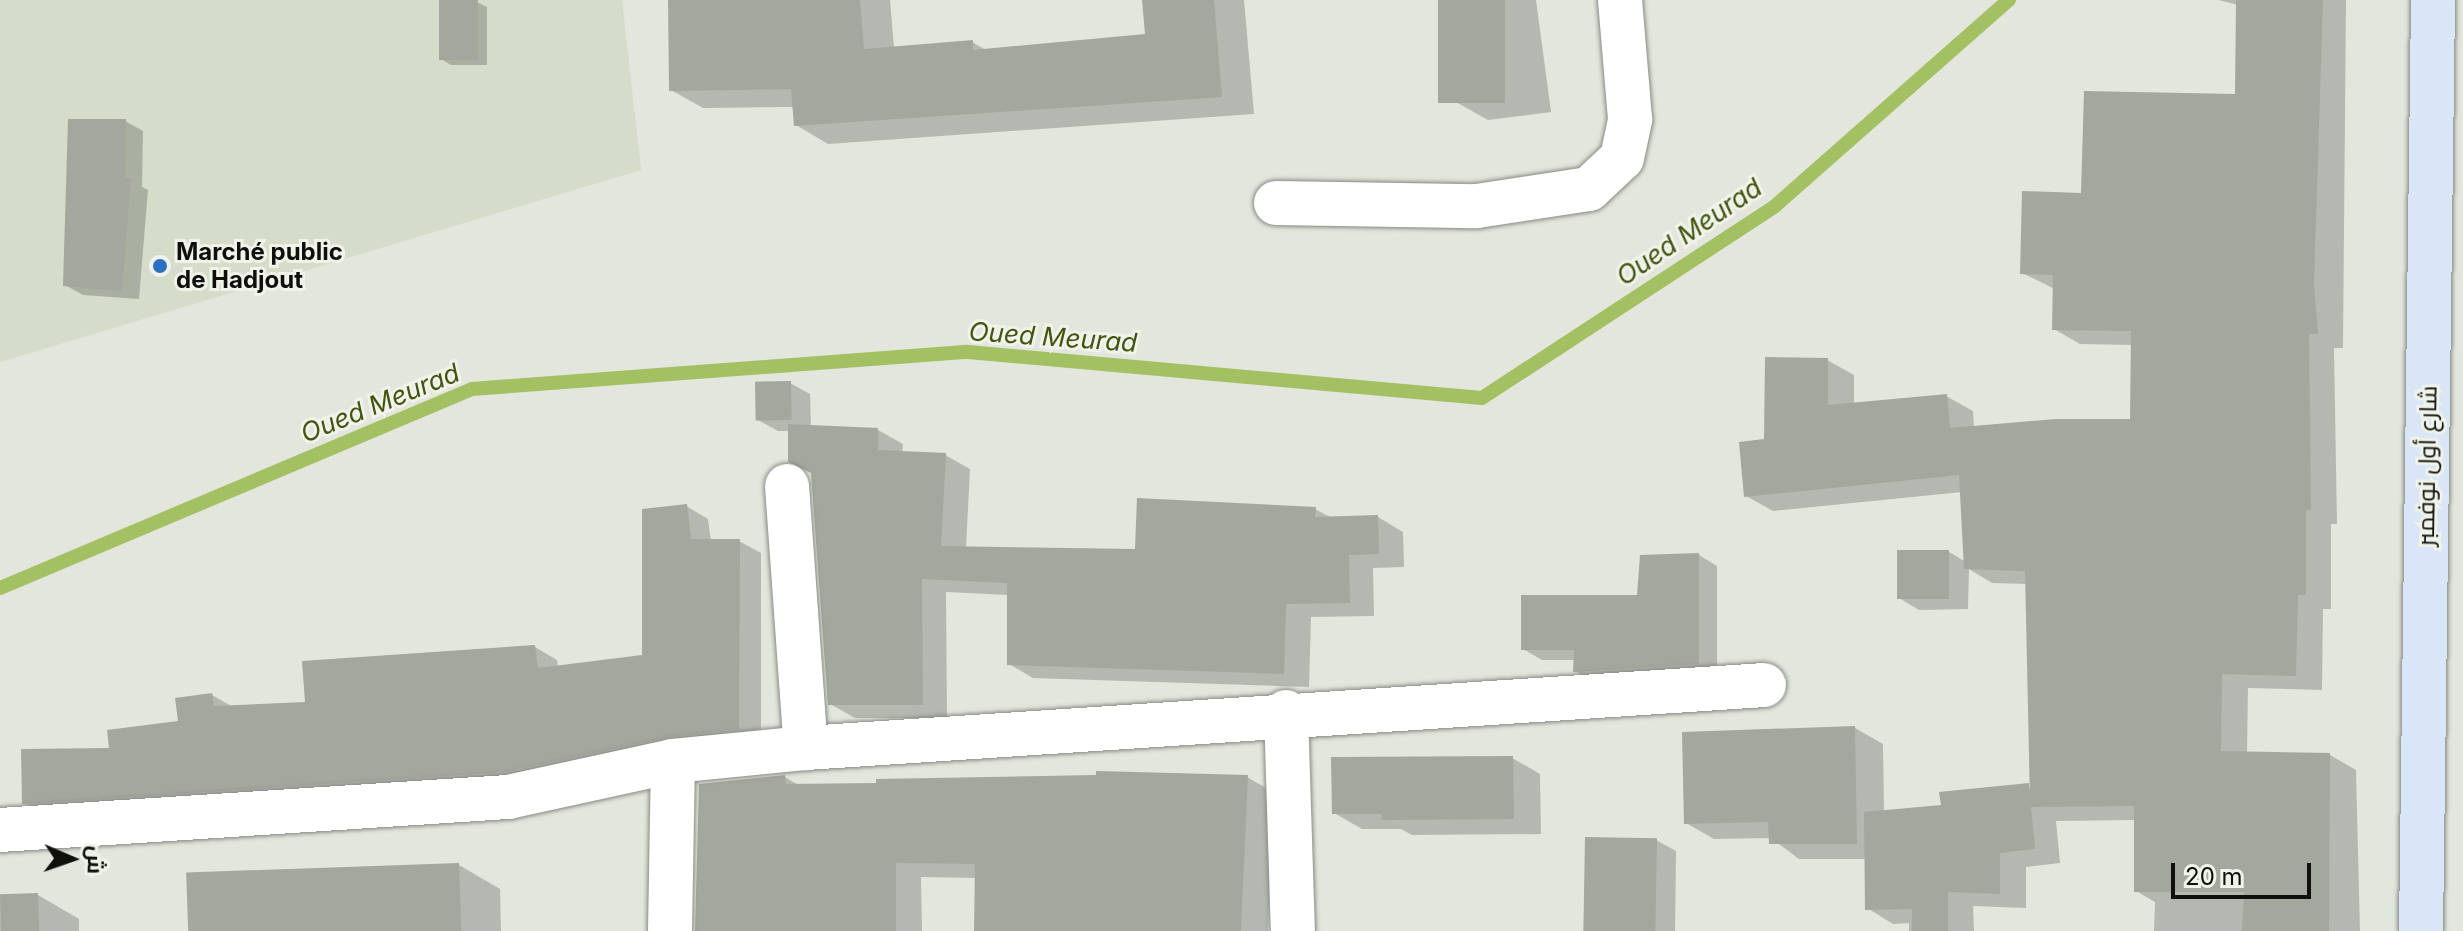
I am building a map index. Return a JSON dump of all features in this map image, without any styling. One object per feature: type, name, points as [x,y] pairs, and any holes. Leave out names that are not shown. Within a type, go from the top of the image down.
[{"type":"main road","name":"شارع أول نوفمبر","points":[[2421,931],[2433,0]]},
{"type":"street","points":[[1276,203],[1477,206],[1589,189],[1622,158],[1630,119],[1620,0]]},
{"type":"street","points":[[787,486],[806,748]]},
{"type":"street","points":[[0,830],[508,797],[673,761],[806,748],[1286,712],[1764,685]]},
{"type":"street","points":[[1286,712],[1293,931]]},
{"type":"street","points":[[670,931],[673,761]]},
{"type":"shaded area","name":"Marché public de Hadjout","points":[[0,0],[622,0],[641,170],[0,362]]},
{"type":"building","points":[[439,0],[478,0],[478,60],[439,60]]},
{"type":"building","points":[[668,0],[860,0],[864,49],[973,40],[973,50],[1145,34],[1142,0],[1214,0],[1222,97],[794,126],[791,89],[669,91]]},
{"type":"building","points":[[1438,0],[1505,0],[1505,103],[1438,103]]},
{"type":"building","points":[[2236,0],[2323,0],[2314,285],[2318,334],[2309,334],[2311,510],[2306,510],[2306,595],[2298,595],[2296,676],[2222,674],[2221,751],[2330,753],[2329,931],[2242,931],[2244,892],[2134,892],[2134,806],[2031,807],[2035,849],[2000,853],[2000,894],[1948,892],[1948,931],[1912,931],[1912,909],[1865,910],[1864,812],[1941,805],[1939,792],[2029,783],[2030,801],[2025,571],[1964,569],[1959,475],[1744,497],[1739,442],[1764,439],[1765,357],[1828,358],[1828,405],[1947,394],[1950,428],[2056,419],[2130,419],[2131,331],[2052,330],[2053,275],[2020,274],[2022,191],[2081,193],[2084,91],[2235,94]]},
{"type":"building","points":[[68,119],[126,119],[125,178],[131,178],[122,291],[63,286]]},
{"type":"building","points":[[791,381],[792,420],[756,421],[755,382]]},
{"type":"building","points":[[788,424],[878,428],[878,450],[946,453],[941,546],[1135,549],[1137,498],[1316,507],[1315,517],[1378,515],[1379,554],[1349,555],[1350,603],[1286,604],[1284,674],[1007,665],[1007,583],[922,579],[923,705],[828,705],[811,473],[788,462]]},
{"type":"building","points":[[687,504],[691,539],[740,539],[739,729],[668,737],[504,772],[22,804],[21,749],[109,748],[107,730],[178,721],[175,698],[212,693],[214,706],[305,702],[302,661],[535,645],[538,668],[642,655],[642,509]]},
{"type":"building","points":[[1897,550],[1949,550],[1949,599],[1897,599]]},
{"type":"building","points":[[1699,553],[1699,664],[1573,672],[1574,650],[1521,650],[1521,595],[1637,595],[1640,555]]},
{"type":"building","points":[[1855,726],[1857,844],[1769,844],[1768,822],[1684,824],[1682,732]]},
{"type":"building","points":[[1513,756],[1514,819],[1382,820],[1381,814],[1332,814],[1331,757]]},
{"type":"building","points":[[1096,771],[1248,775],[1241,931],[974,931],[975,864],[896,863],[896,931],[695,931],[699,784],[785,775],[786,784],[876,783],[876,779],[1096,775]]},
{"type":"building","points":[[1585,837],[1657,838],[1655,931],[1583,931]]},
{"type":"building","points":[[459,863],[461,931],[188,931],[186,873]]},
{"type":"building","points":[[38,893],[39,931],[1,931],[0,894]]},
{"type":"waterway","name":"Oued Meurad","points":[[0,588],[472,389],[968,352],[1482,398],[1775,206],[2009,0]]},
{"type":"place","name":"Marché public de Hadjout","points":[[160,266]]}]
